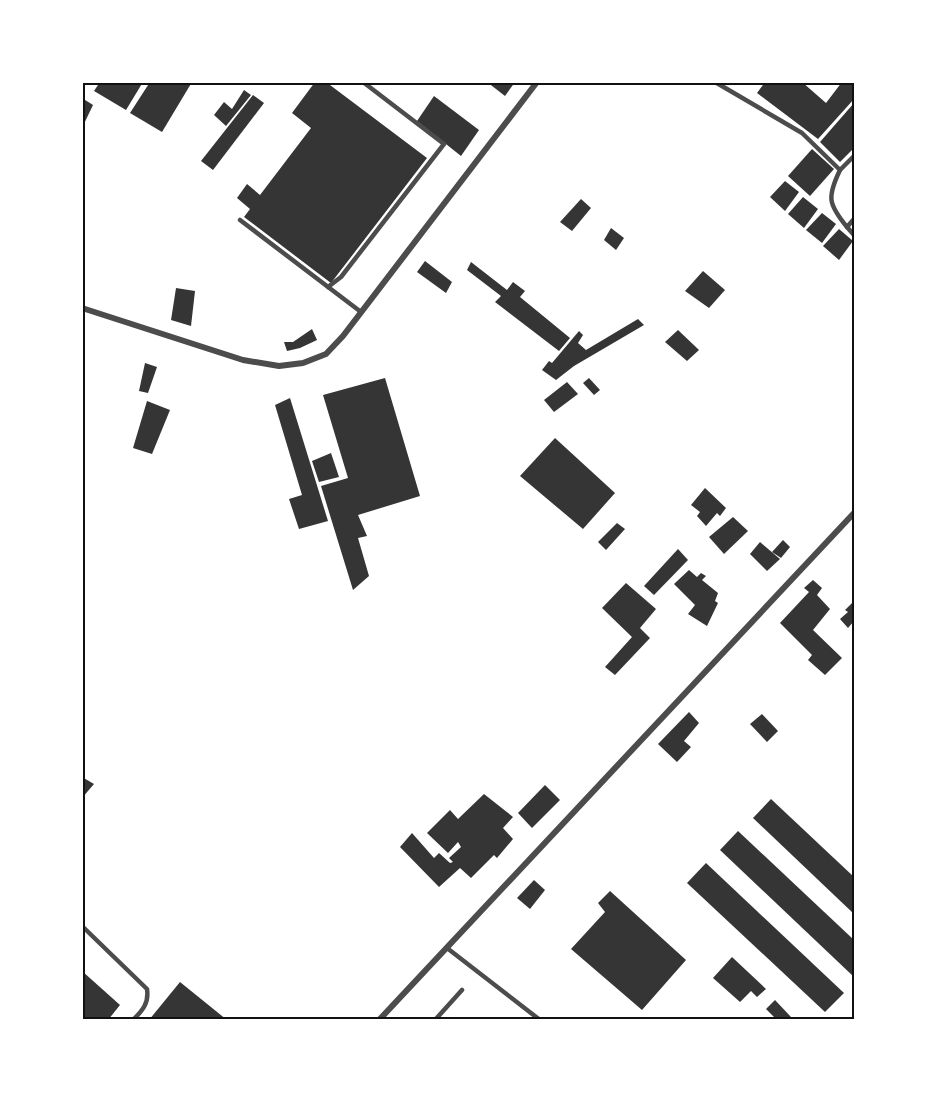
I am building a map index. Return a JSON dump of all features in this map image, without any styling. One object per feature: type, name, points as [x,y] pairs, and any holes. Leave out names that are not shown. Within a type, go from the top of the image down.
[{"type":"street","points":[[82,308],[243,360],[279,366],[303,363],[326,354],[361,312],[537,82]]},
{"type":"street","points":[[379,1020],[855,513]]},
{"type":"lane","points":[[328,287],[341,277],[444,144],[363,82]]},
{"type":"lane","points":[[715,82],[802,134],[840,170]]},
{"type":"lane","points":[[855,156],[840,170],[831,189],[832,205],[855,235]]},
{"type":"lane","points":[[847,227],[855,219]]},
{"type":"lane","points":[[240,220],[361,312]]},
{"type":"lane","points":[[82,926],[147,989],[148,997],[145,1007],[133,1020]]},
{"type":"lane","points":[[447,948],[540,1020]]},
{"type":"lane","points":[[435,1020],[462,990]]},
{"type":"building","points":[[100,82],[143,82],[126,110],[94,91]]},
{"type":"building","points":[[150,82],[192,82],[162,132],[130,113]]},
{"type":"building","points":[[315,82],[326,82],[427,158],[331,283],[244,217],[250,209],[237,198],[247,184],[260,195],[311,128],[292,113]]},
{"type":"building","points":[[487,82],[515,82],[505,96]]},
{"type":"building","points":[[765,82],[802,82],[826,103],[842,82],[854,82],[854,99],[818,139],[757,93]]},
{"type":"building","points":[[244,90],[251,95],[226,126],[214,115],[224,102],[232,109]]},
{"type":"building","points":[[253,95],[264,103],[213,170],[201,161]]},
{"type":"building","points":[[434,96],[479,130],[461,156],[417,121]]},
{"type":"building","points":[[82,98],[93,105],[82,128]]},
{"type":"building","points":[[854,103],[854,148],[840,162],[820,142]]},
{"type":"building","points":[[812,149],[834,169],[810,196],[788,176]]},
{"type":"building","points":[[785,181],[799,192],[785,211],[770,197]]},
{"type":"building","points":[[803,197],[818,209],[804,228],[788,214]]},
{"type":"building","points":[[581,199],[591,208],[572,231],[560,222]]},
{"type":"building","points":[[822,213],[836,224],[822,243],[806,230]]},
{"type":"building","points":[[611,228],[624,238],[616,250],[604,240]]},
{"type":"building","points":[[839,229],[853,241],[839,260],[823,246]]},
{"type":"building","points":[[425,261],[452,282],[446,293],[417,272]]},
{"type":"building","points":[[471,262],[507,290],[513,282],[525,291],[520,297],[570,338],[559,351],[495,302],[501,296],[467,270]]},
{"type":"building","points":[[703,271],[725,290],[709,308],[685,291]]},
{"type":"building","points":[[176,288],[195,291],[191,326],[171,320]]},
{"type":"building","points":[[638,319],[644,325],[574,366],[556,380],[542,370],[549,361],[552,363],[579,331],[583,335],[578,343],[586,350]]},
{"type":"building","points":[[312,329],[317,340],[287,351],[284,342],[293,342]]},
{"type":"building","points":[[678,330],[699,350],[687,361],[665,342]]},
{"type":"building","points":[[145,363],[157,367],[148,393],[139,391]]},
{"type":"building","points":[[385,378],[420,496],[358,515],[367,536],[358,538],[369,576],[353,590],[321,486],[348,478],[323,395]]},
{"type":"building","points":[[589,378],[600,390],[594,395],[583,383]]},
{"type":"building","points":[[567,382],[578,394],[554,412],[544,400]]},
{"type":"building","points":[[290,398],[328,521],[299,529],[289,499],[302,495],[275,405]]},
{"type":"building","points":[[147,401],[170,410],[152,454],[133,448]]},
{"type":"building","points":[[555,438],[615,493],[583,529],[520,476]]},
{"type":"building","points":[[331,453],[339,477],[319,482],[312,461]]},
{"type":"building","points":[[705,488],[726,508],[720,516],[717,513],[706,526],[697,516],[700,512],[691,505]]},
{"type":"building","points":[[733,517],[748,531],[724,554],[709,537]]},
{"type":"building","points":[[617,523],[625,529],[606,550],[598,542]]},
{"type":"building","points":[[783,540],[790,547],[781,558],[772,552]]},
{"type":"building","points":[[760,542],[780,559],[767,571],[750,554]]},
{"type":"building","points":[[678,549],[688,560],[654,595],[644,586]]},
{"type":"building","points":[[689,570],[697,577],[701,573],[706,576],[702,580],[718,593],[715,601],[718,603],[707,626],[688,614],[695,605],[674,584]]},
{"type":"building","points":[[813,580],[822,588],[817,595],[830,609],[813,630],[842,658],[825,675],[808,660],[812,655],[780,623],[809,592],[804,588]]},
{"type":"building","points":[[626,583],[656,609],[640,628],[650,638],[615,675],[605,667],[632,637],[602,608]]},
{"type":"building","points":[[854,601],[854,621],[848,628],[840,619],[848,612],[845,610]]},
{"type":"building","points":[[689,712],[699,723],[684,741],[691,747],[677,762],[658,744]]},
{"type":"building","points":[[762,714],[778,731],[767,742],[750,724]]},
{"type":"building","points":[[82,777],[94,784],[82,798]]},
{"type":"building","points":[[545,785],[560,800],[532,828],[518,813]]},
{"type":"building","points":[[484,794],[513,817],[503,828],[513,839],[497,858],[494,855],[471,878],[460,868],[439,887],[400,847],[412,833],[434,858],[439,853],[450,863],[453,862],[449,858],[461,847],[458,842],[448,853],[427,833],[450,810],[458,819]]},
{"type":"building","points":[[771,799],[854,877],[854,914],[753,818]]},
{"type":"building","points":[[738,831],[854,940],[854,977],[720,850]]},
{"type":"building","points":[[706,863],[844,993],[825,1012],[687,883]]},
{"type":"building","points":[[534,880],[545,890],[530,909],[517,898]]},
{"type":"building","points":[[610,891],[686,960],[642,1010],[571,949],[605,912],[598,903]]},
{"type":"building","points":[[732,957],[766,989],[757,997],[751,991],[740,1002],[713,978]]},
{"type":"building","points":[[82,971],[120,1005],[108,1020],[82,1020]]},
{"type":"building","points":[[180,982],[227,1020],[149,1020]]},
{"type":"building","points":[[775,1000],[791,1017],[788,1020],[777,1020],[766,1009]]}]
